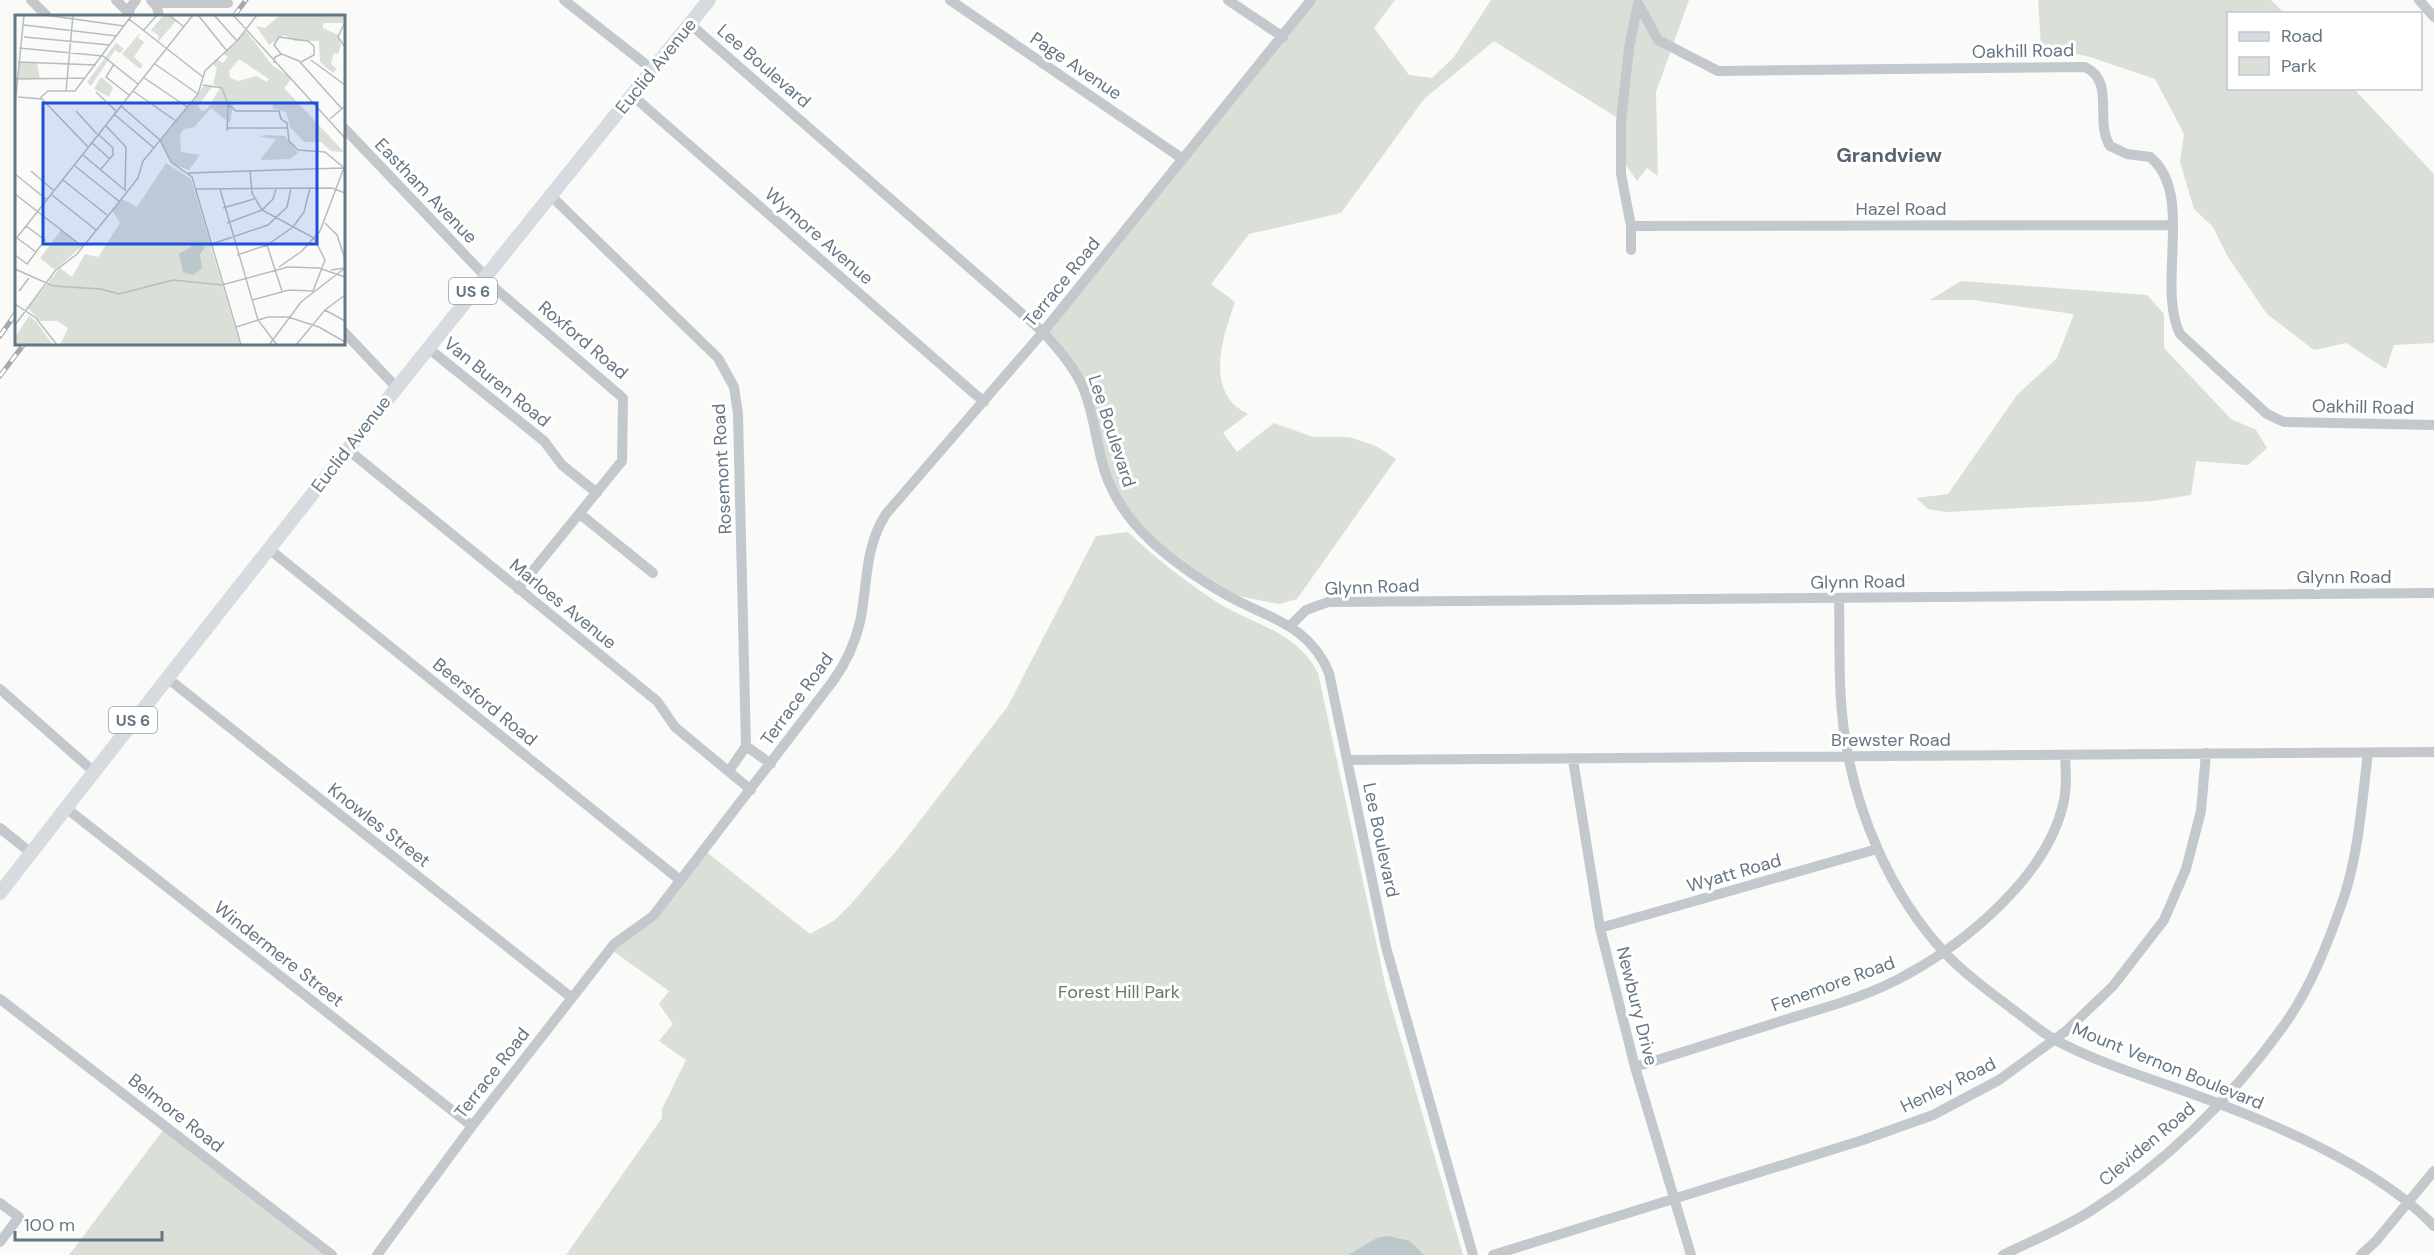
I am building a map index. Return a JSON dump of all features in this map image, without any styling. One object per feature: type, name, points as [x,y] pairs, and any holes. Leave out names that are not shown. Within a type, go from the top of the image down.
[{"type":"main road","name":"Euclid Avenue","points":[[0,893],[166,677],[549,194],[633,96],[709,0]]},
{"type":"street","points":[[31,0],[46,15]]},
{"type":"street","points":[[118,1],[129,15],[136,0]]},
{"type":"street","points":[[564,0],[652,70]]},
{"type":"street","name":"Page Avenue","points":[[950,0],[1183,159]]},
{"type":"street","points":[[1228,0],[1283,37]]},
{"type":"street","name":"Terrace Road","points":[[377,1255],[472,1126],[614,944],[653,916],[834,681],[849,654],[860,624],[868,556],[878,527],[904,492],[1043,332],[1311,0]]},
{"type":"street","points":[[2419,0],[2434,17]]},
{"type":"street","points":[[159,15],[153,1],[228,3]]},
{"type":"street","points":[[1631,250],[1630,226],[1621,174],[1621,121],[1629,48],[1638,2]]},
{"type":"street","name":"Oakhill Road","points":[[1638,2],[1658,40],[1718,71],[2085,67],[2095,72],[2102,81],[2103,130],[2110,146],[2127,154],[2150,157],[2161,168],[2172,200],[2173,302],[2175,323],[2180,334],[2267,414],[2284,422],[2434,425]]},
{"type":"street","name":"Lee Boulevard","points":[[690,24],[1043,332],[1070,363],[1081,383],[1108,480],[1122,509],[1135,525],[1152,542],[1222,593],[1291,625],[1324,659],[1329,673],[1396,986],[1473,1255]]},
{"type":"street","name":"Wymore Avenue","points":[[633,96],[984,402]]},
{"type":"street","name":"Eastham Avenue","points":[[345,129],[484,277]]},
{"type":"street","name":"Rosemont Road","points":[[549,194],[718,358],[734,387],[738,414],[746,746]]},
{"type":"street","name":"Hazel Road","points":[[1630,226],[2172,225]]},
{"type":"street","name":"Roxford Road","points":[[484,277],[622,395],[622,461],[518,589]]},
{"type":"street","points":[[345,333],[396,387]]},
{"type":"street","name":"Van Buren Road","points":[[428,348],[544,441],[562,465],[597,493]]},
{"type":"street","name":"Marloes Avenue","points":[[347,449],[657,701],[675,727],[751,790]]},
{"type":"street","points":[[580,514],[653,573]]},
{"type":"street","name":"Beersford Road","points":[[268,549],[680,880]]},
{"type":"street","name":"Glynn Road","points":[[1291,625],[1306,610],[1328,602],[2434,593]]},
{"type":"street","name":"Mount Vernon Boulevard","points":[[1839,598],[1841,689],[1849,757],[1877,849],[1903,896],[1945,952],[1989,992],[2055,1039],[2094,1059],[2220,1104],[2294,1134],[2409,1202],[2434,1226]]},
{"type":"street","name":"Knowles Street","points":[[166,677],[572,998]]},
{"type":"street","points":[[0,689],[93,771]]},
{"type":"street","points":[[729,771],[746,746],[771,764]]},
{"type":"street","name":"Brewster Road","points":[[1347,760],[2434,752]]},
{"type":"street","name":"Henley Road","points":[[1493,1255],[1863,1140],[1933,1115],[1999,1080],[2055,1039],[2113,986],[2164,920],[2186,869],[2201,811],[2206,753]]},
{"type":"street","name":"Cleviden Road","points":[[2003,1255],[2088,1213],[2145,1172],[2220,1104],[2283,1027],[2317,966],[2344,895],[2360,817],[2367,753]]},
{"type":"street","name":"Fenemore Road","points":[[1635,1067],[1856,997],[1904,976],[1945,952],[2000,904],[2019,884],[2041,854],[2054,831],[2062,807],[2066,786],[2065,756]]},
{"type":"street","name":"Newbury Drive","points":[[1573,760],[1600,928],[1635,1067],[1691,1255]]},
{"type":"street","name":"Windermere Street","points":[[66,808],[472,1126]]},
{"type":"street","points":[[0,828],[31,853]]},
{"type":"street","name":"Wyatt Road","points":[[1600,928],[1877,849]]},
{"type":"street","name":"Belmore Road","points":[[0,999],[332,1255]]},
{"type":"street","points":[[2361,1255],[2434,1171]]},
{"type":"street","points":[[0,1203],[19,1217],[0,1242]]},
{"type":"green space","points":[[1314,0],[1395,0],[1374,28],[1409,75],[1432,78],[1454,57],[1491,0],[1689,0],[1656,92],[1658,176],[1647,168],[1637,181],[1626,165],[1621,120],[1494,41],[1424,99],[1341,213],[1249,234],[1211,284],[1235,302],[1225,332],[1220,364],[1221,379],[1226,393],[1234,405],[1248,414],[1223,433],[1237,452],[1274,423],[1313,437],[1349,437],[1376,446],[1396,459],[1297,599],[1279,604],[1223,593],[1152,542],[1112,489],[1088,402],[1043,332]]},
{"type":"green space","points":[[2038,0],[2271,0],[2283,12],[2227,12],[2227,90],[2355,90],[2434,174],[2434,343],[2394,345],[2386,369],[2346,343],[2314,350],[2267,314],[2228,257],[2213,227],[2194,209],[2180,162],[2184,134],[2155,79],[2090,57],[2041,46]]},
{"type":"green space","points":[[1961,281],[2147,295],[2164,314],[2164,348],[2231,419],[2256,430],[2267,448],[2248,465],[2196,461],[2191,495],[2153,501],[1947,512],[1928,509],[1916,498],[1948,494],[2017,395],[2057,358],[2074,314],[1973,300],[1930,300]]},
{"type":"green space","name":"Forest Hill Park","points":[[1128,532],[1148,551],[1215,601],[1272,630],[1298,647],[1318,673],[1386,988],[1463,1255],[566,1255],[662,1118],[662,1109],[686,1060],[659,1041],[673,1024],[659,1004],[669,991],[610,949],[653,916],[704,850],[810,934],[835,920],[902,844],[1008,706],[1096,536]]},
{"type":"green space","points":[[164,1129],[327,1255],[69,1255]]},
{"type":"shaded area","points":[[1389,1236],[1410,1241],[1424,1255],[1348,1255],[1377,1238]]},
{"type":"railway","points":[[235,15],[246,0]]},
{"type":"railway","points":[[0,336],[15,314]]},
{"type":"railway","points":[[0,376],[23,345]]},
{"type":"district","name":"Grandview","points":[[1889,155]]}]
